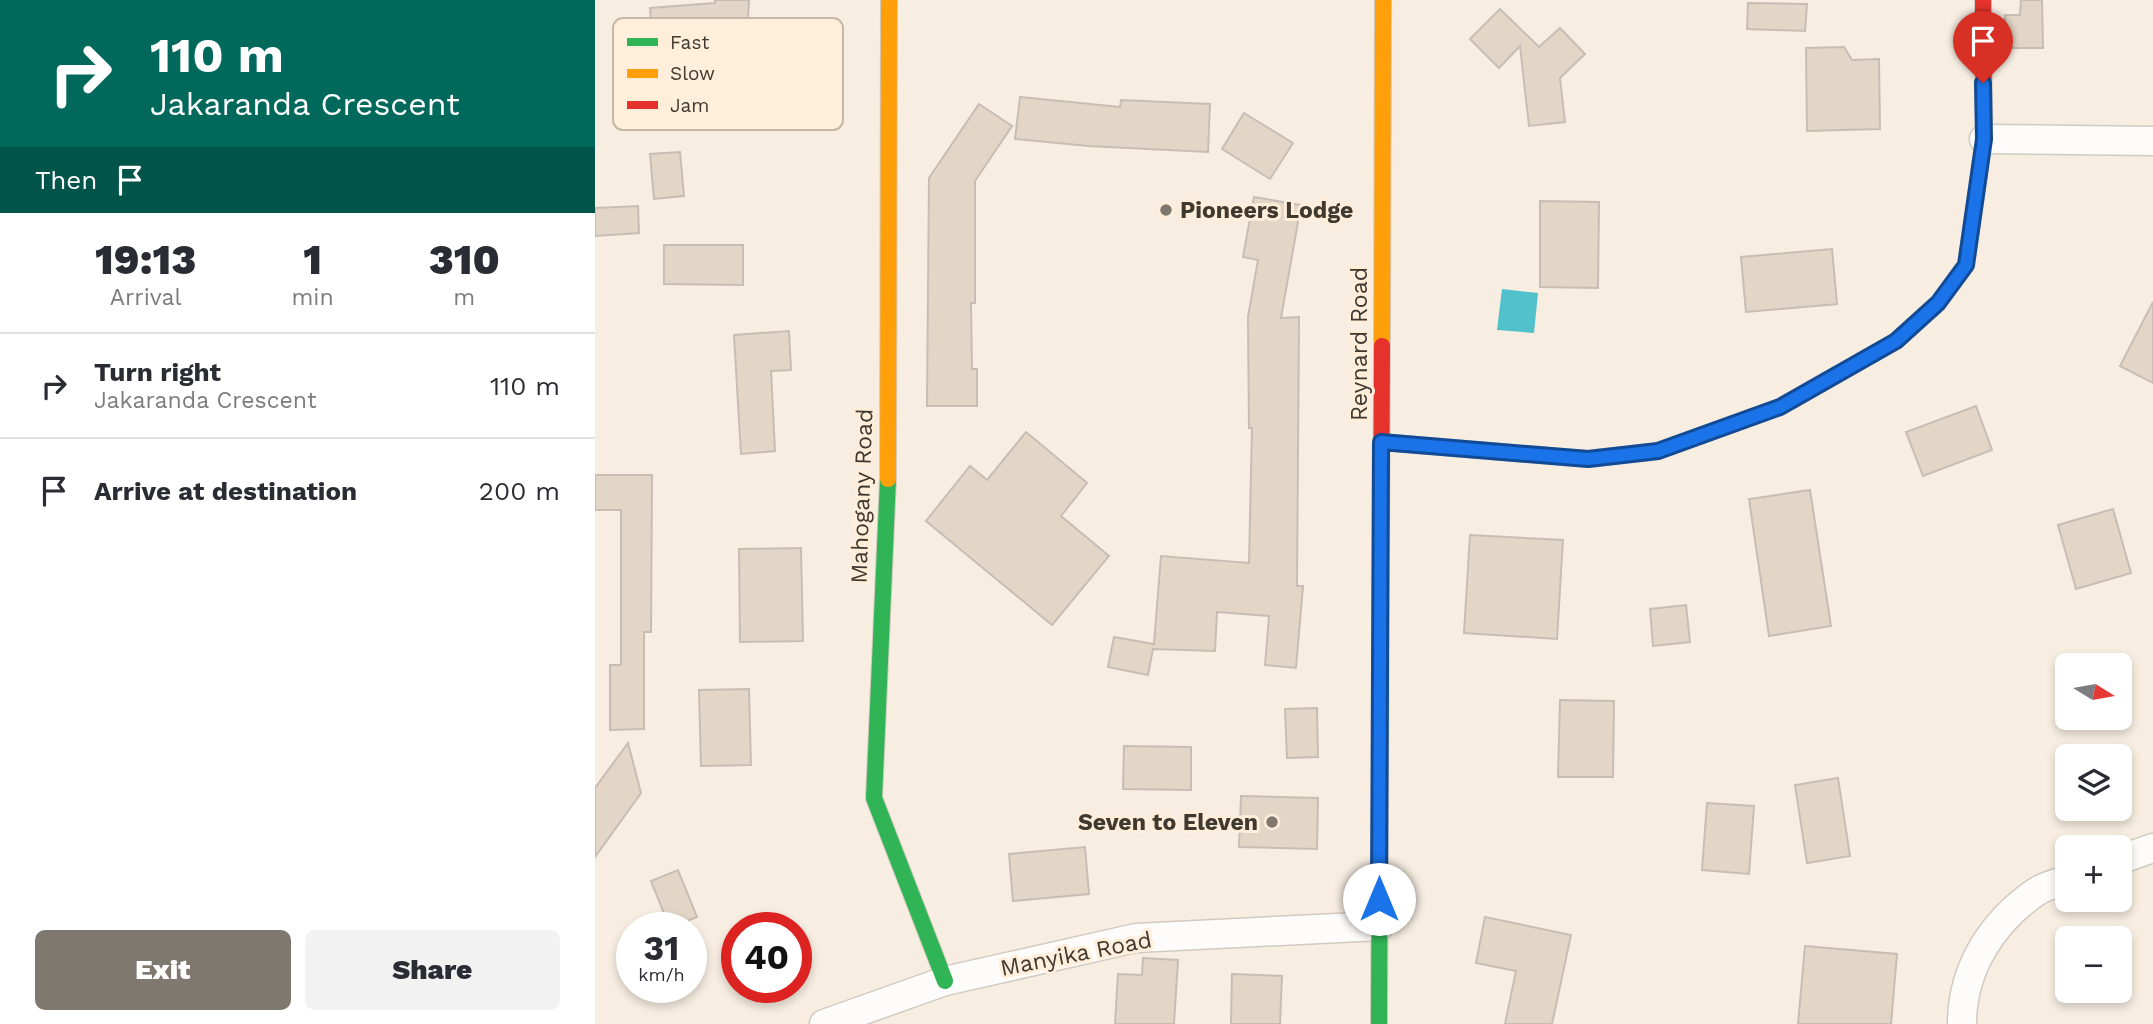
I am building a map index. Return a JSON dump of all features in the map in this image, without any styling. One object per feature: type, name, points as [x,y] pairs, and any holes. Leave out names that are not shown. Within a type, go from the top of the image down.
[{"type":"street","name":"Mahogany Road","points":[[889,0],[888,452],[874,798],[945,981]]},
{"type":"street","name":"Reynard Road","points":[[1379,1024],[1383,0]]},
{"type":"street","points":[[1381,442],[1588,459],[1658,451],[1780,407],[1896,341],[1938,303],[1966,265],[1984,139],[1983,0]]},
{"type":"street","points":[[1984,139],[2153,141]]},
{"type":"street","points":[[2132,855],[2153,848]]},
{"type":"street","points":[[1962,1024],[1972,966],[2001,920],[2038,890],[2055,884]]},
{"type":"street","name":"Manyika Road","points":[[824,1024],[945,981],[1136,938],[1379,926]]},
{"type":"water","points":[[1502,289],[1538,293],[1534,333],[1497,330]]},
{"type":"building","points":[[715,0],[749,0],[748,18],[651,18],[650,8],[715,3]]},
{"type":"building","points":[[2021,0],[2042,0],[2043,48],[2005,48],[2005,15],[2020,15]]},
{"type":"building","points":[[1748,3],[1807,4],[1805,31],[1747,29]]},
{"type":"building","points":[[1500,9],[1539,47],[1560,28],[1585,54],[1560,78],[1565,122],[1529,126],[1520,46],[1499,68],[1470,39]]},
{"type":"building","points":[[1844,47],[1852,60],[1879,59],[1880,129],[1807,131],[1806,48]]},
{"type":"building","points":[[1020,97],[1120,107],[1121,100],[1210,104],[1208,152],[1015,139]]},
{"type":"building","points":[[979,104],[1012,126],[975,181],[975,303],[971,303],[972,369],[977,369],[977,406],[927,406],[929,178]]},
{"type":"building","points":[[1244,113],[1293,143],[1270,179],[1222,149]]},
{"type":"building","points":[[680,152],[684,196],[654,199],[650,154]]},
{"type":"building","points":[[1254,197],[1301,205],[1281,318],[1299,317],[1297,586],[1303,586],[1296,668],[1265,665],[1269,616],[1217,612],[1215,651],[1153,649],[1148,675],[1108,667],[1114,637],[1154,644],[1161,556],[1249,563],[1252,428],[1249,428],[1248,317],[1258,260],[1243,257]]},
{"type":"building","points":[[1540,201],[1599,202],[1598,288],[1540,287]]},
{"type":"building","points":[[638,206],[639,233],[595,236],[595,208]]},
{"type":"building","points":[[664,245],[743,245],[743,285],[664,284]]},
{"type":"building","points":[[1832,249],[1837,304],[1746,312],[1741,257]]},
{"type":"building","points":[[2153,302],[2153,383],[2120,366]]},
{"type":"building","points":[[789,331],[791,370],[771,371],[775,451],[741,454],[734,335]]},
{"type":"building","points":[[1976,406],[1992,450],[1923,476],[1906,432]]},
{"type":"building","points":[[1026,432],[1087,483],[1061,516],[1109,556],[1052,625],[926,521],[970,466],[987,480]]},
{"type":"building","points":[[595,475],[652,475],[651,632],[644,632],[644,729],[610,730],[610,665],[621,665],[621,510],[595,510]]},
{"type":"building","points":[[1810,490],[1831,626],[1769,636],[1749,499]]},
{"type":"building","points":[[2113,509],[2131,573],[2076,589],[2058,525]]},
{"type":"building","points":[[1470,535],[1563,540],[1557,639],[1464,633]]},
{"type":"building","points":[[801,548],[803,641],[740,642],[739,549]]},
{"type":"building","points":[[1686,605],[1690,642],[1653,646],[1650,609]]},
{"type":"building","points":[[749,689],[751,765],[701,766],[699,690]]},
{"type":"building","points":[[1560,700],[1614,701],[1613,777],[1558,777]]},
{"type":"building","points":[[1317,708],[1318,757],[1287,758],[1285,709]]},
{"type":"building","points":[[628,743],[641,793],[595,857],[595,788]]},
{"type":"building","points":[[1124,746],[1191,747],[1191,790],[1123,789]]},
{"type":"building","points":[[1838,778],[1850,856],[1807,863],[1795,785]]},
{"type":"building","points":[[1241,796],[1318,798],[1317,849],[1239,847]]},
{"type":"building","points":[[1707,803],[1754,806],[1749,874],[1702,870]]},
{"type":"building","points":[[1085,847],[1089,894],[1013,901],[1009,854]]},
{"type":"building","points":[[678,870],[695,912],[664,912],[651,881]]},
{"type":"building","points":[[1485,917],[1571,935],[1552,1024],[1505,1024],[1516,971],[1476,963]]},
{"type":"building","points":[[1805,946],[1897,954],[1891,1024],[1798,1024]]},
{"type":"building","points":[[1143,958],[1178,960],[1174,1024],[1115,1024],[1118,974],[1142,975]]},
{"type":"building","points":[[1232,974],[1282,976],[1280,1024],[1231,1024]]},
{"type":"traffic: fast","points":[[888,479],[874,798],[945,981]]},
{"type":"traffic: fast","points":[[1379,1024],[1381,558]]},
{"type":"traffic: slow","points":[[888,479],[889,0]]},
{"type":"traffic: slow","points":[[1382,346],[1383,0]]},
{"type":"traffic: slow","points":[[1381,442],[1588,459],[1658,451],[1793,400]]},
{"type":"traffic: jam","points":[[1793,400],[1896,341],[1938,303],[1966,265],[1984,139],[1983,0]]},
{"type":"traffic: jam","points":[[1381,558],[1382,346]]},
{"type":"place","name":"Pioneers Lodge","points":[[1166,210]]},
{"type":"place","name":"Seven to Eleven","points":[[1272,822]]},
{"type":"route","points":[[1379,899],[1381,442],[1588,459],[1658,451],[1780,407],[1896,341],[1938,303],[1966,265],[1984,139],[1983,83]]}]
